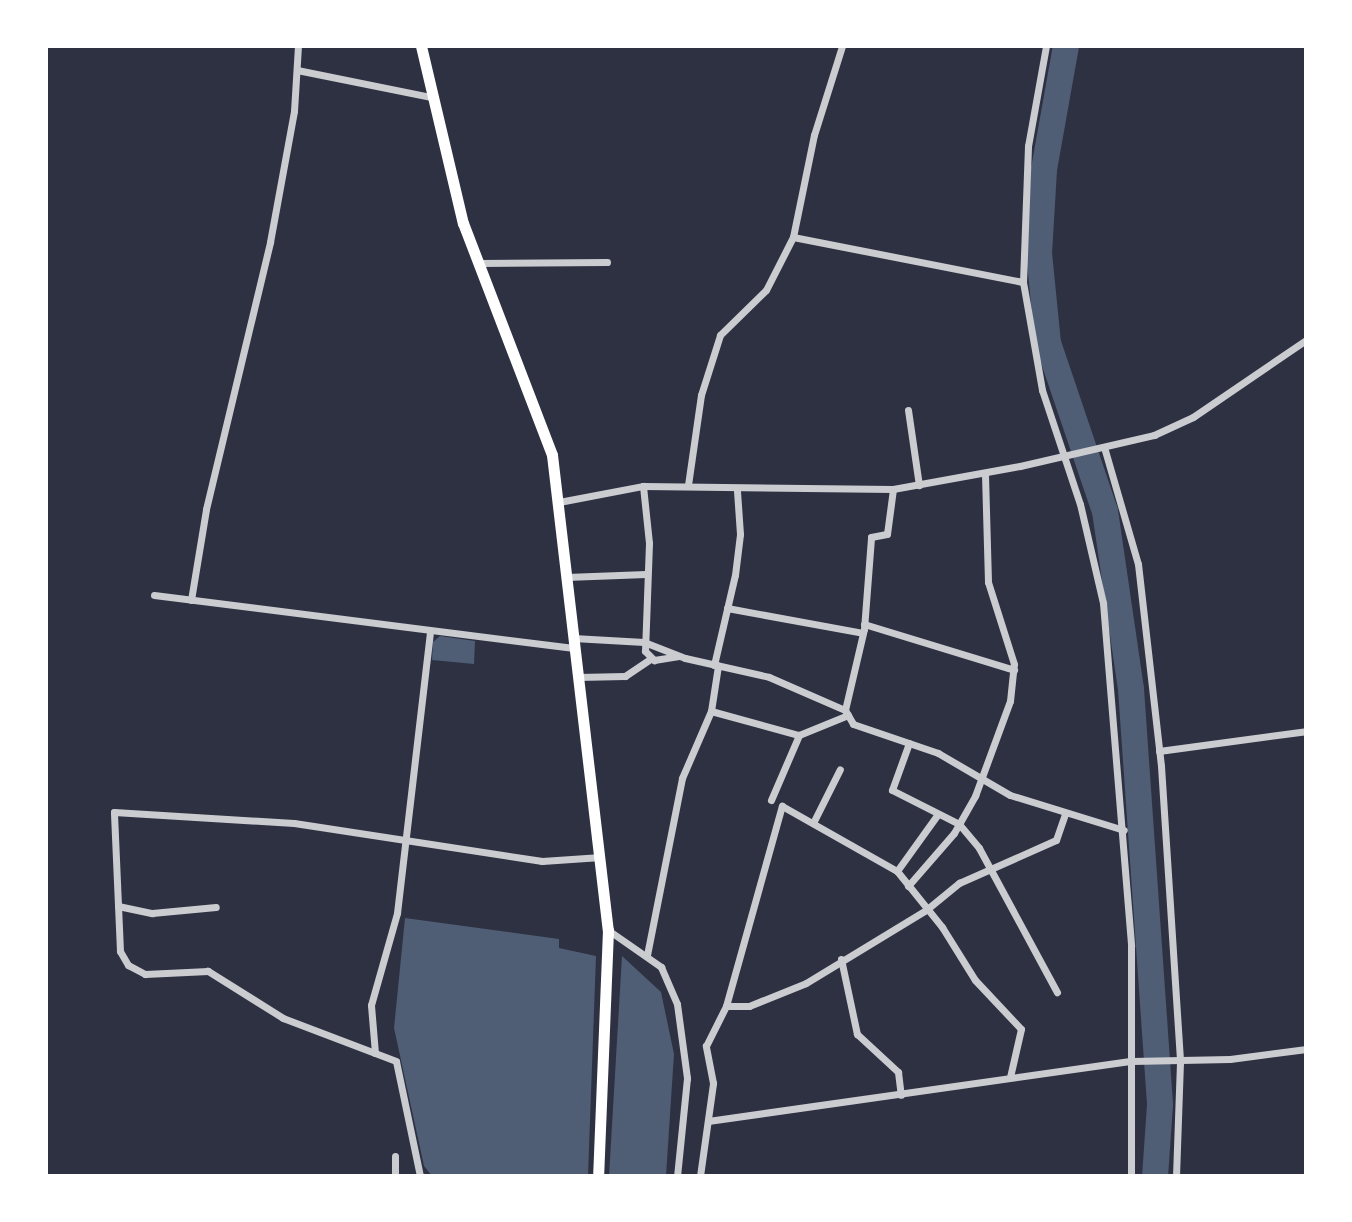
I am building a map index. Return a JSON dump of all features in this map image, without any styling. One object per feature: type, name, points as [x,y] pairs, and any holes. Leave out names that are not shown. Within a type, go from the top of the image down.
[{"type":"main road","points":[[421,46],[431,97],[479,263],[534,398],[559,502],[572,643],[608,930],[598,1176]]},
{"type":"street","points":[[191,600],[206,509],[270,242],[297,70],[298,46]]},
{"type":"street","points":[[688,485],[701,395],[720,335],[766,290],[793,237],[814,135],[842,46]]},
{"type":"street","points":[[1046,46],[1023,193],[1023,282],[1042,390],[1061,457],[1095,554],[1103,603],[1124,830],[1132,1061],[1131,1176]]},
{"type":"street","points":[[297,70],[431,97]]},
{"type":"street","points":[[793,237],[1023,282]]},
{"type":"street","points":[[479,263],[607,262]]},
{"type":"street","points":[[559,502],[643,486],[688,485],[737,491],[893,489],[1061,457],[1154,435],[1193,417],[1306,340]]},
{"type":"street","points":[[908,410],[919,485]]},
{"type":"street","points":[[1104,447],[1138,564],[1159,751],[1180,1062],[1176,1176]]},
{"type":"street","points":[[908,886],[959,824],[1005,724],[1014,670],[988,582],[985,473]]},
{"type":"street","points":[[643,486],[649,533],[644,642],[650,659]]},
{"type":"street","points":[[847,713],[863,633],[871,537],[887,534],[893,489]]},
{"type":"street","points":[[647,955],[682,778],[711,711],[740,534],[737,491]]},
{"type":"street","points":[[566,577],[646,574]]},
{"type":"street","points":[[154,595],[430,632],[572,643],[644,642],[679,656],[769,677],[847,713],[853,724],[909,743],[1010,795],[1048,804],[1065,814],[1124,830]]},
{"type":"street","points":[[727,608],[863,633]]},
{"type":"street","points":[[864,624],[1014,670]]},
{"type":"street","points":[[375,1053],[371,1005],[397,913],[430,632]]},
{"type":"street","points":[[576,677],[625,676],[650,659],[679,656]]},
{"type":"street","points":[[711,711],[799,735],[847,713]]},
{"type":"street","points":[[1159,751],[1306,731]]},
{"type":"street","points":[[771,800],[799,735]]},
{"type":"street","points":[[909,743],[892,790],[959,824],[993,868],[1023,936],[1057,992]]},
{"type":"street","points":[[813,823],[840,769]]},
{"type":"street","points":[[700,1176],[713,1083],[706,1046],[726,1006],[782,806],[897,871],[942,927],[975,980],[1021,1029],[1010,1077]]},
{"type":"street","points":[[420,1176],[396,1061],[283,1018],[208,971],[145,974],[128,965],[120,951],[114,812],[294,823],[542,861],[601,857]]},
{"type":"street","points":[[897,871],[938,814]]},
{"type":"street","points":[[726,1006],[749,1006],[786,994],[926,910],[959,883],[1056,840],[1065,814]]},
{"type":"street","points":[[118,906],[152,913],[216,907]]},
{"type":"street","points":[[608,930],[647,955],[668,976],[686,1048],[677,1176]]},
{"type":"street","points":[[841,959],[857,1034],[898,1072],[901,1095]]},
{"type":"street","points":[[708,1121],[1132,1061],[1180,1062],[1306,1049]]},
{"type":"street","points":[[395,1156],[395,1176]]},
{"type":"water","points":[[440,636],[475,641],[474,664],[432,660],[433,642]]},
{"type":"water","points":[[405,918],[559,939],[559,948],[596,956],[588,1176],[432,1176],[424,1166],[394,1028]]},
{"type":"water","points":[[622,956],[661,992],[674,1054],[666,1176],[609,1176]]},
{"type":"waterway","points":[[1066,46],[1044,170],[1039,253],[1048,343],[1105,511],[1131,689],[1160,1105],[1155,1176]]}]
